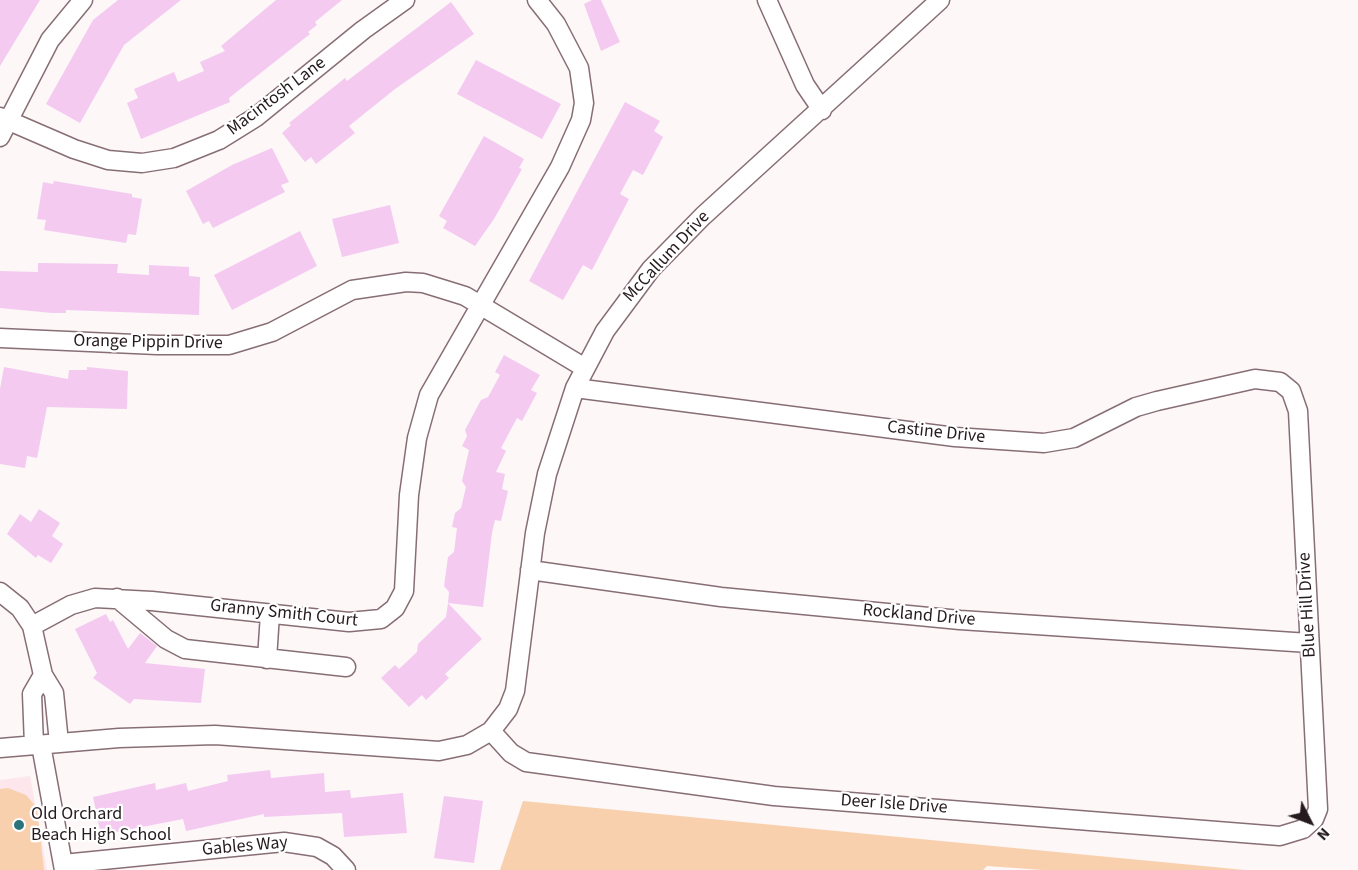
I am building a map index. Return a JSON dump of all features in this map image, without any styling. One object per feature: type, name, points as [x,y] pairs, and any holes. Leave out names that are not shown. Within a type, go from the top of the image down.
[{"type":"street","points":[[2,125],[50,40],[83,0]]},
{"type":"street","name":"Macintosh Lane","points":[[2,125],[108,160],[142,163],[174,158],[219,140],[256,117],[363,30],[405,0]]},
{"type":"street","points":[[481,304],[560,167],[581,120],[584,103],[579,68],[556,24],[537,0]]},
{"type":"street","points":[[767,0],[805,85],[822,110]]},
{"type":"street","name":"McCallum Drive","points":[[491,731],[508,709],[515,691],[530,570],[547,474],[575,388],[618,311],[667,252],[940,0]]},
{"type":"street","name":"Orange Pippin Drive","points":[[0,338],[157,345],[229,345],[272,332],[352,290],[397,283],[423,283],[481,304],[585,368]]},
{"type":"street","name":"Granny Smith Court","points":[[32,626],[83,600],[117,598],[372,622],[388,614],[400,602],[406,579],[409,495],[422,413],[429,395],[481,304]]},
{"type":"street","name":"Castine Drive","points":[[575,388],[955,437],[1044,443],[1074,438],[1136,408],[1181,395],[1255,379],[1275,380],[1286,386]]},
{"type":"street","name":"Blue Hill Drive","points":[[1286,386],[1299,411],[1318,809],[1309,825]]},
{"type":"street","name":"Rockland Drive","points":[[530,570],[722,597],[960,620],[1309,643]]},
{"type":"street","points":[[0,592],[20,608],[32,626],[43,675],[54,693],[45,744]]},
{"type":"street","points":[[117,598],[173,644],[194,651],[346,667]]},
{"type":"street","points":[[267,659],[270,614]]},
{"type":"street","points":[[43,675],[32,694],[45,744],[64,867]]},
{"type":"street","points":[[0,747],[119,738],[235,735],[439,752],[467,745],[491,731]]},
{"type":"street","name":"Deer Isle Drive","points":[[491,731],[511,753],[526,762],[774,796],[1280,836],[1296,832],[1309,825]]},
{"type":"street","name":"Gables Way","points":[[64,867],[284,842],[316,847],[333,856],[346,870]]},
{"type":"shaded area","name":"Old Orchard Beach High School","points":[[30,776],[47,870],[0,870],[0,780]]},
{"type":"shaded area","name":"Old Orchard Beach High School","points":[[8,788],[26,795],[37,808],[44,870],[0,870],[0,789]]},
{"type":"shaded area","points":[[523,801],[1245,870],[1043,870],[987,866],[983,870],[500,870]]},
{"type":"building","points":[[0,0],[40,0],[0,66]]},
{"type":"building","points":[[118,0],[181,0],[124,45],[80,123],[46,104],[93,20]]},
{"type":"building","points":[[276,0],[342,0],[315,22],[317,25],[308,32],[310,34],[229,98],[230,102],[141,139],[127,103],[138,98],[134,89],[174,72],[178,82],[204,71],[200,62],[225,51],[221,46]]},
{"type":"building","points":[[592,0],[601,0],[620,42],[601,51],[584,4]]},
{"type":"building","points":[[451,2],[474,34],[395,89],[349,126],[355,133],[316,164],[311,157],[305,162],[282,133],[291,125],[289,123],[345,78],[347,81]]},
{"type":"building","points":[[476,60],[561,104],[542,139],[457,94]]},
{"type":"building","points":[[625,102],[660,121],[654,131],[663,137],[643,175],[633,170],[620,194],[629,199],[592,270],[583,265],[563,300],[529,281]]},
{"type":"building","points":[[484,136],[524,159],[519,168],[522,169],[494,219],[475,246],[443,228],[447,221],[439,216]]},
{"type":"building","points":[[272,148],[289,182],[281,185],[285,192],[213,228],[209,221],[203,224],[186,191],[232,165]]},
{"type":"building","points":[[54,181],[132,194],[132,197],[142,199],[136,235],[128,234],[126,243],[44,230],[46,220],[37,219],[43,182],[53,184]]},
{"type":"building","points":[[390,205],[399,243],[342,257],[332,219]]},
{"type":"building","points":[[300,231],[317,266],[232,310],[214,275]]},
{"type":"building","points":[[38,263],[118,264],[117,273],[149,275],[149,265],[189,267],[189,276],[200,277],[199,315],[66,310],[66,313],[52,313],[0,308],[0,271],[38,272]]},
{"type":"building","points":[[504,355],[540,375],[531,390],[537,393],[522,421],[517,418],[501,448],[506,451],[496,472],[505,474],[502,489],[508,491],[501,521],[495,520],[492,533],[483,607],[448,603],[449,592],[444,586],[448,557],[454,552],[457,528],[452,527],[455,513],[461,508],[466,487],[462,481],[469,450],[462,446],[467,436],[465,430],[481,400],[488,397],[500,375],[495,372]]},
{"type":"building","points":[[4,367],[68,379],[69,370],[87,370],[87,367],[128,371],[127,409],[47,407],[37,458],[27,456],[25,468],[0,464],[0,389]]},
{"type":"building","points":[[39,509],[60,523],[52,536],[63,544],[51,563],[38,555],[36,558],[7,534],[20,514],[31,522]]},
{"type":"building","points":[[448,603],[482,639],[445,674],[449,678],[426,700],[422,695],[409,707],[381,678],[395,665],[399,669],[417,652],[418,644],[446,617]]},
{"type":"building","points":[[106,614],[110,622],[113,620],[128,649],[140,633],[157,646],[145,663],[205,669],[201,703],[134,699],[130,704],[93,678],[97,673],[75,629]]},
{"type":"building","points":[[270,770],[271,778],[324,773],[325,792],[350,790],[351,798],[403,793],[407,833],[344,837],[342,813],[264,817],[264,814],[186,831],[183,819],[101,835],[93,797],[155,783],[156,790],[186,783],[188,791],[228,781],[227,775]]},
{"type":"building","points":[[444,796],[483,801],[474,863],[434,858]]},
{"type":"place","name":"Old Orchard Beach High School","points":[[19,825]]}]
